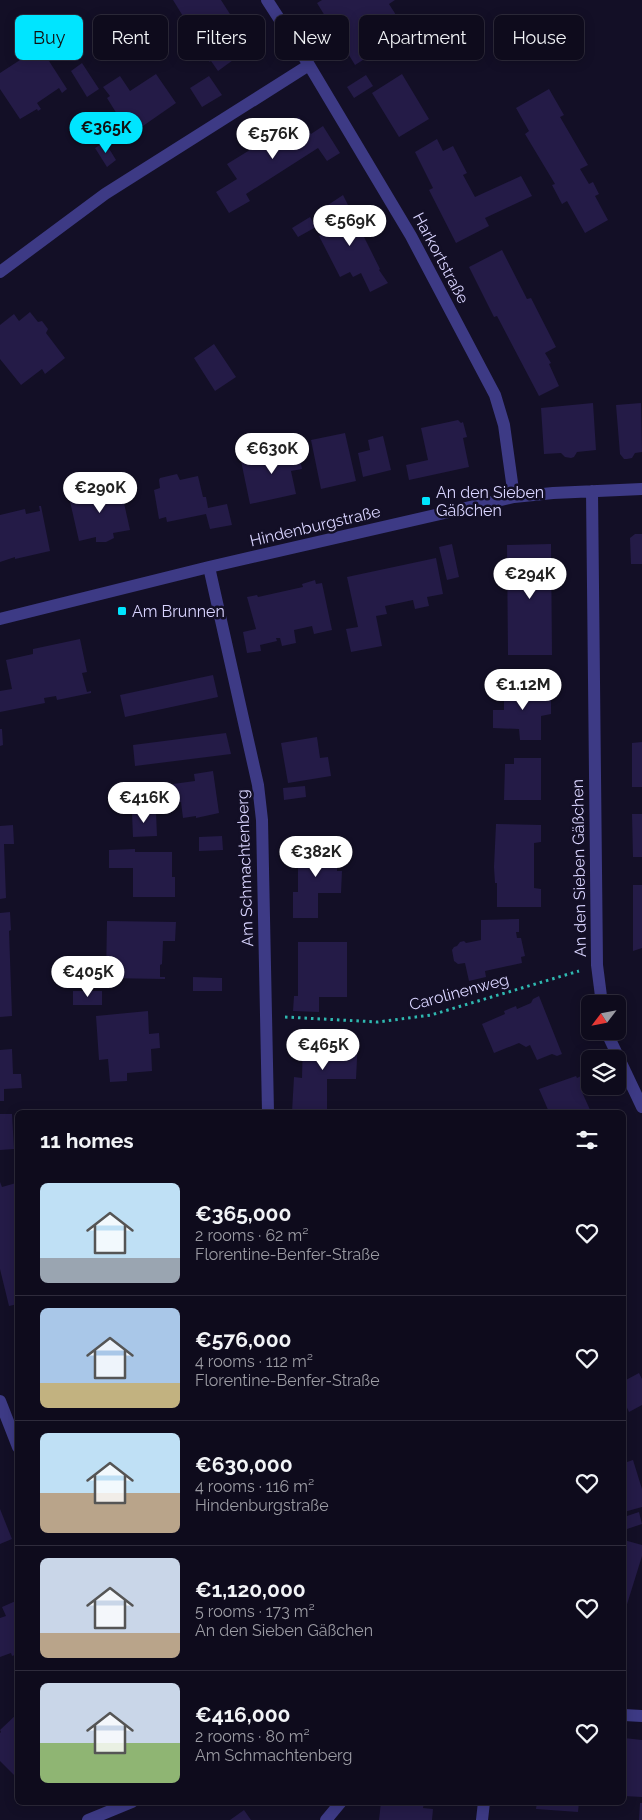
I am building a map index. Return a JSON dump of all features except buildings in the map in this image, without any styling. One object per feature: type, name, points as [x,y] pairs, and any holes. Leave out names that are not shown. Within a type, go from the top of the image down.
[{"type":"street","name":"Harkortstraße","points":[[267,0],[309,65],[411,236],[495,394],[504,425],[514,497]]},
{"type":"street","points":[[0,272],[105,194],[309,65]]},
{"type":"street","name":"Hindenburgstraße","points":[[0,619],[209,567],[514,497],[553,493],[642,489]]},
{"type":"street","name":"An den Sieben Gäßchen","points":[[592,491],[596,965],[601,995]]},
{"type":"street","name":"Am Schmachtenberg","points":[[209,567],[259,794],[262,820],[268,1110]]},
{"type":"street","points":[[610,1040],[642,1108]]},
{"type":"street","points":[[0,1400],[15,1439]]},
{"type":"street","points":[[626,1715],[642,1716]]},
{"type":"street","points":[[88,1820],[125,1805]]},
{"type":"street","points":[[326,1820],[338,1805]]},
{"type":"street","points":[[482,1820],[484,1805]]},
{"type":"path","name":"Carolinenweg","points":[[265,1016],[378,1022],[431,1015],[596,965]]},
{"type":"place","name":"An den Sieben Gäßchen","points":[[426,501]]},
{"type":"place","name":"Am Brunnen","points":[[122,611]]}]
